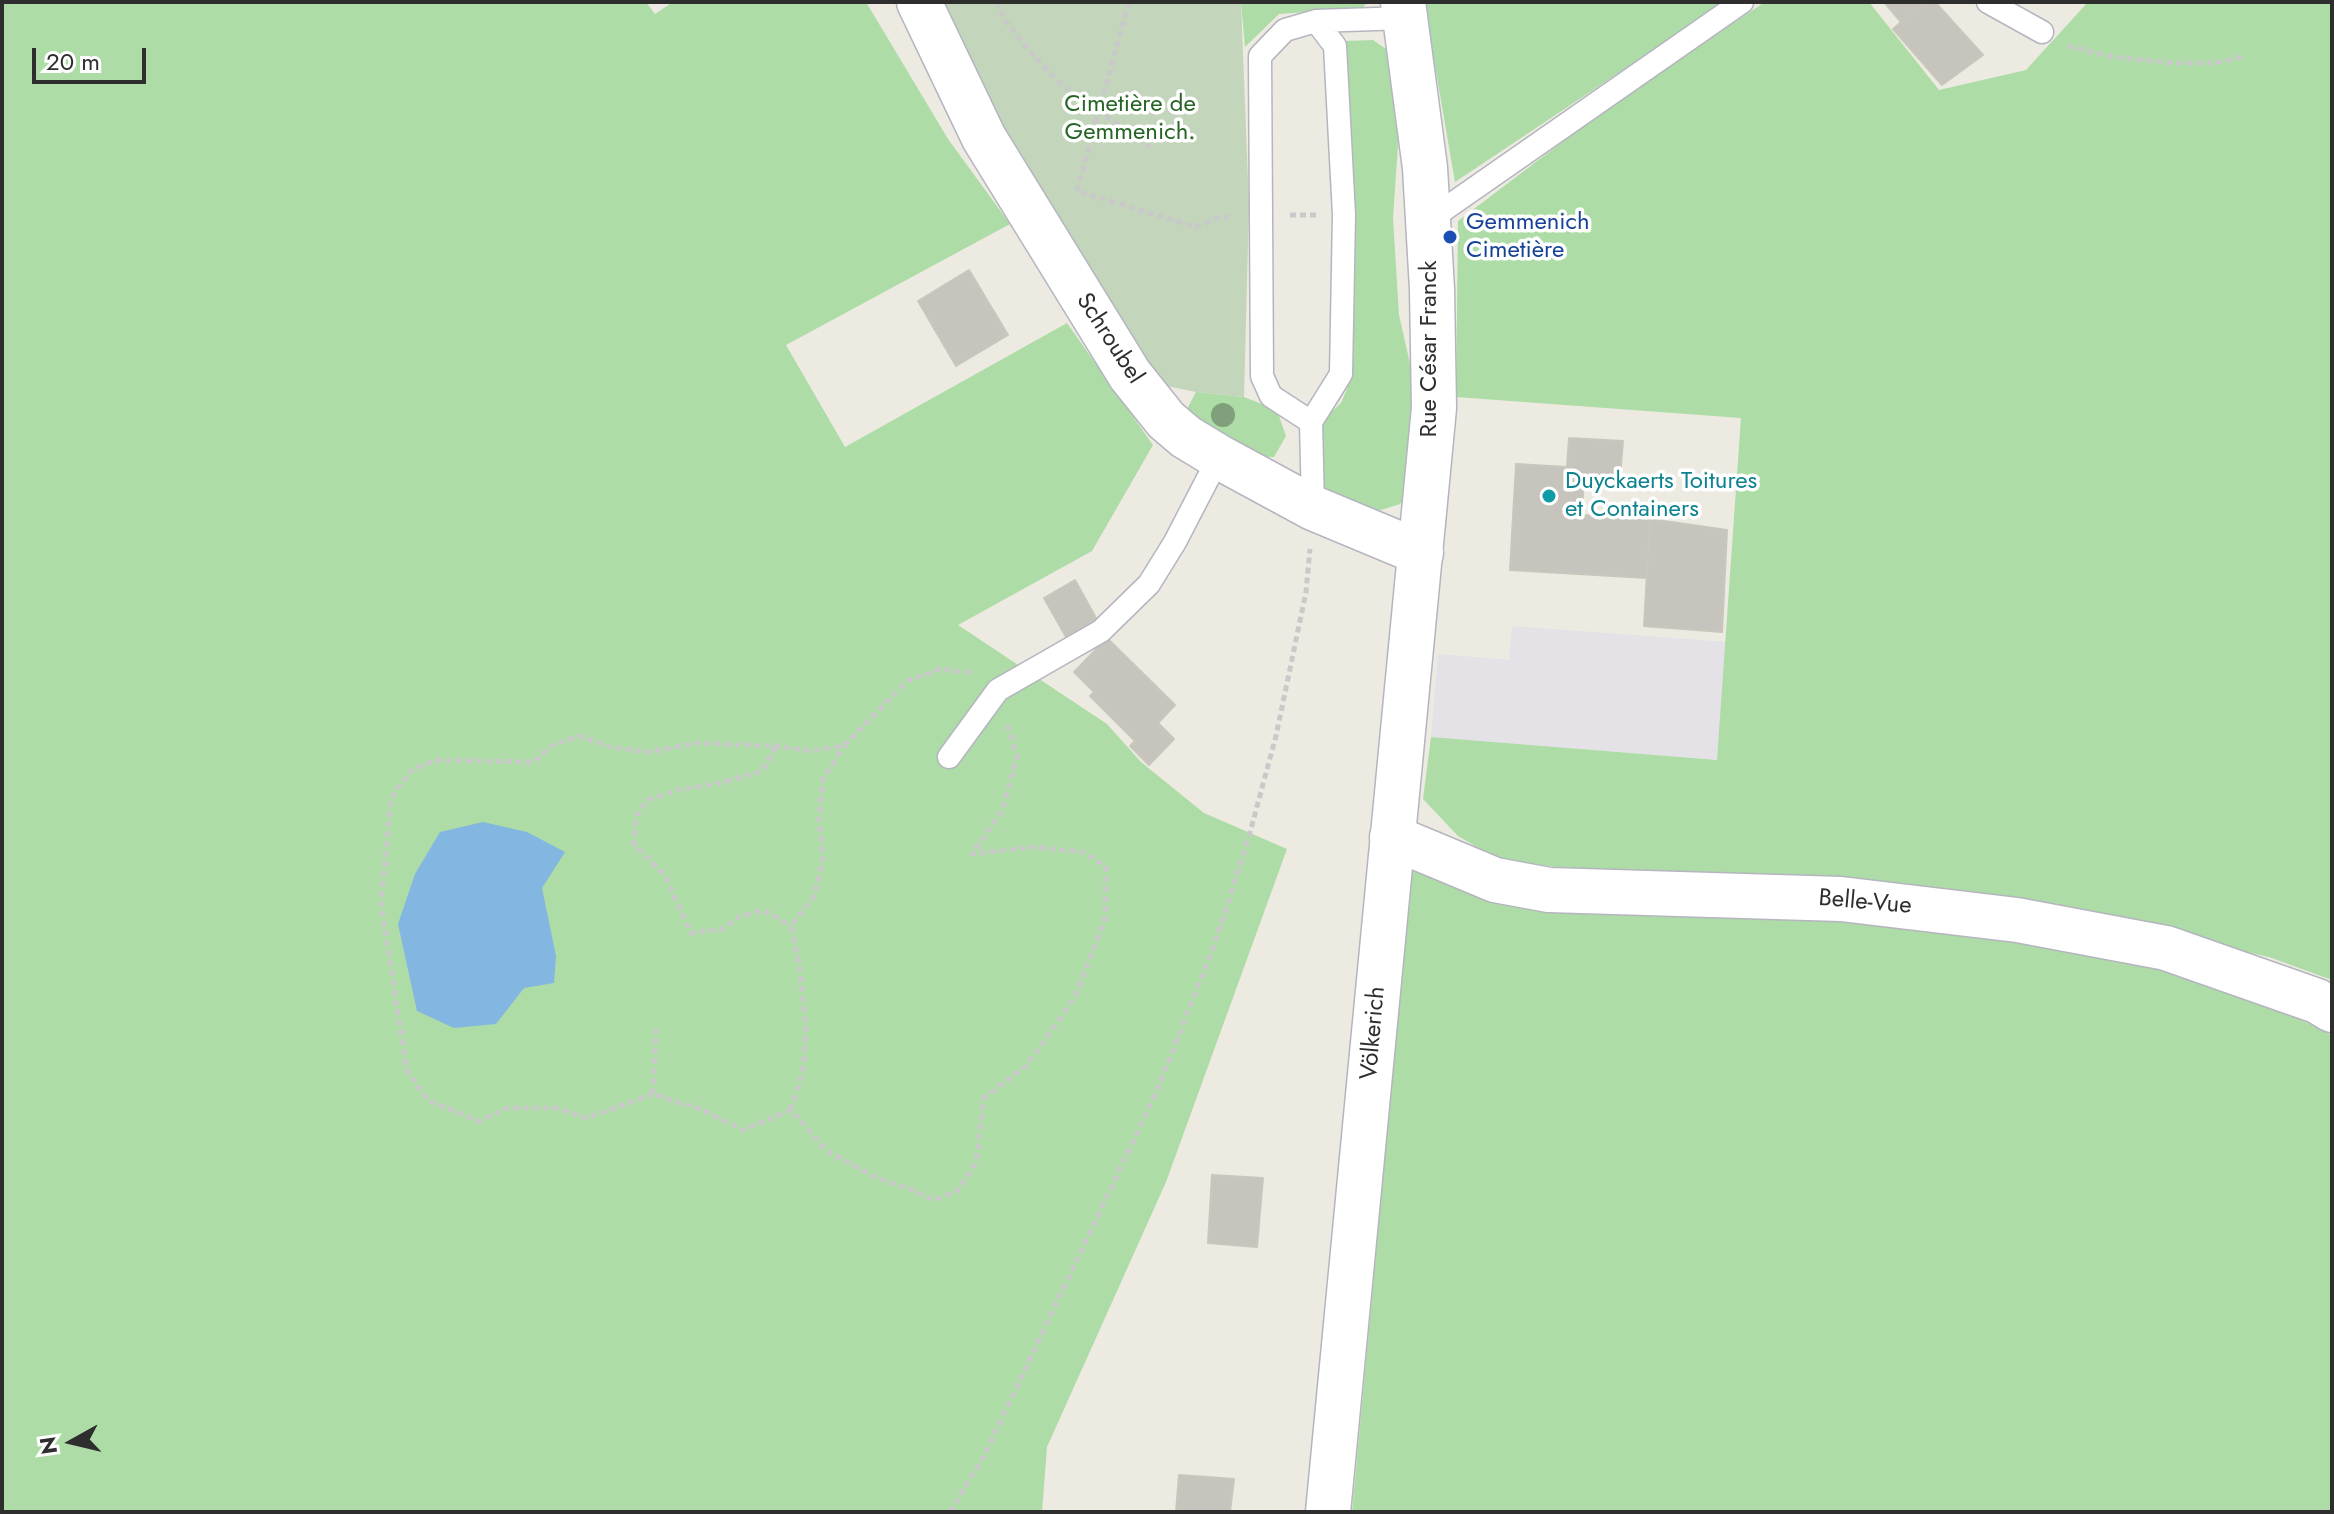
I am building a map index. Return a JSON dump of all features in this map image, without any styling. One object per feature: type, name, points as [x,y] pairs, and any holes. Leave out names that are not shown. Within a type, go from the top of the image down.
[{"type":"street","name":"Schroubel","points":[[919,2],[984,138],[1130,375],[1166,420],[1186,437],[1219,457],[1313,508],[1421,553]]},
{"type":"street","name":"Rue César Franck","points":[[1405,10],[1429,220],[1434,408],[1421,553]]},
{"type":"street","name":"Völkerich","points":[[1328,1512],[1421,553]]},
{"type":"street","name":"Belle-Vue","points":[[1392,837],[1495,880],[1549,890],[1841,899],[2017,920],[2166,948],[2317,1001],[2332,1010]]},
{"type":"lane","points":[[1429,220],[1742,2]]},
{"type":"lane","points":[[1988,2],[2042,32]]},
{"type":"lane","points":[[1311,422],[1271,396],[1262,376],[1260,56],[1285,30],[1316,21],[1405,10]]},
{"type":"lane","points":[[1313,508],[1311,422],[1341,374],[1344,215],[1335,46],[1316,21]]},
{"type":"lane","points":[[949,757],[998,690],[1101,631],[1149,584],[1175,542],[1219,457]]},
{"type":"path","points":[[996,2],[1005,20],[1061,84],[1150,147]]},
{"type":"path","points":[[1129,2],[1077,191],[1196,227],[1213,219],[1344,215]]},
{"type":"path","points":[[2042,32],[2075,50],[2108,56],[2171,63],[2215,63],[2246,56]]},
{"type":"path","points":[[950,1512],[984,1456],[1136,1137],[1215,943],[1248,840],[1276,736],[1306,592],[1313,508]]},
{"type":"path","points":[[791,926],[815,895],[823,858],[819,819],[823,779],[845,745],[907,681],[940,669],[972,671],[998,690],[1017,757],[1003,809],[972,854],[1033,847],[1083,852],[1106,867],[1105,920],[1075,997],[1027,1065],[984,1098],[976,1163],[957,1191],[934,1200],[877,1178],[827,1151],[791,1110]]},
{"type":"path","points":[[791,1110],[743,1130],[700,1109],[653,1094],[587,1118],[556,1108],[507,1108],[479,1121],[429,1101],[407,1071],[382,917],[391,798],[412,770],[435,760],[534,762],[551,746],[579,736],[610,747],[649,752],[697,743],[776,746],[813,751],[845,745]]},
{"type":"path","points":[[776,746],[762,771],[721,783],[677,790],[648,800],[636,816],[634,845],[665,875],[691,933],[722,929],[739,917],[763,910],[791,926],[799,963],[806,1028],[803,1070],[791,1110]]},
{"type":"path","points":[[653,1094],[656,1028]]},
{"type":"shaded area","points":[[1512,626],[1727,642],[1718,760],[1431,737],[1438,654],[1509,660]]},
{"type":"green space","points":[[2,2],[646,2],[655,14],[673,2],[866,2],[948,139],[1010,224],[786,345],[845,447],[1067,323],[1153,445],[1092,551],[958,625],[1107,724],[1141,762],[1204,813],[1287,849],[1166,1182],[1047,1447],[1042,1512],[2,1512]]},
{"type":"green space","name":"Cimetière de Gemmenich.","points":[[935,2],[1241,2],[1249,206],[1244,397],[1157,384],[1041,199]]},
{"type":"green space","points":[[1241,2],[1368,2],[1362,8],[1279,14],[1245,47]]},
{"type":"green space","points":[[1424,2],[1725,2],[1455,182]]},
{"type":"green space","points":[[1765,2],[1869,2],[1939,90],[2026,70],[2088,2],[2332,2],[2332,980],[2269,957],[2040,906],[1598,873],[1497,859],[1458,836],[1423,799],[1431,737],[1717,760],[1741,418],[1456,397],[1458,221],[1619,99]]},
{"type":"green space","points":[[1373,40],[1386,49],[1400,116],[1393,218],[1399,315],[1415,386],[1410,493],[1400,504],[1381,510],[1360,511],[1330,495],[1325,489],[1320,448],[1321,422],[1341,403],[1352,377],[1348,58],[1344,41]]},
{"type":"green space","points":[[1196,392],[1244,397],[1277,410],[1286,436],[1274,457],[1247,456],[1183,417]]},
{"type":"green space","points":[[1412,866],[1828,910],[2086,949],[2231,986],[2332,1035],[2332,1512],[1352,1512]]},
{"type":"water","points":[[483,822],[527,832],[565,852],[542,888],[556,956],[554,983],[524,988],[496,1024],[454,1028],[417,1011],[398,924],[415,874],[440,832]]},
{"type":"building","points":[[1884,2],[1925,2],[1901,22]]},
{"type":"building","points":[[1925,2],[1935,2],[1983,55],[1942,85],[1893,29]]},
{"type":"building","points":[[969,270],[1008,335],[956,366],[918,301]]},
{"type":"building","name":"Duyckaerts Toitures et Containers","points":[[1569,438],[1623,441],[1620,477],[1584,475],[1582,515],[1650,519],[1647,578],[1510,570],[1516,464],[1567,467]]},
{"type":"building","points":[[1650,519],[1727,530],[1722,632],[1644,626]]},
{"type":"building","points":[[1075,580],[1097,620],[1066,637],[1044,598]]},
{"type":"building","points":[[1107,638],[1175,705],[1158,723],[1174,739],[1149,765],[1130,746],[1135,741],[1090,696],[1094,692],[1074,672]]},
{"type":"building","points":[[1212,1175],[1263,1178],[1257,1247],[1208,1243]]},
{"type":"building","points":[[1179,1475],[1234,1479],[1230,1512],[1176,1512]]},
{"type":"place","name":"Gemmenich Cimetière","points":[[1450,237]]},
{"type":"place","name":"Duyckaerts Toitures et Containers","points":[[1549,496]]}]
